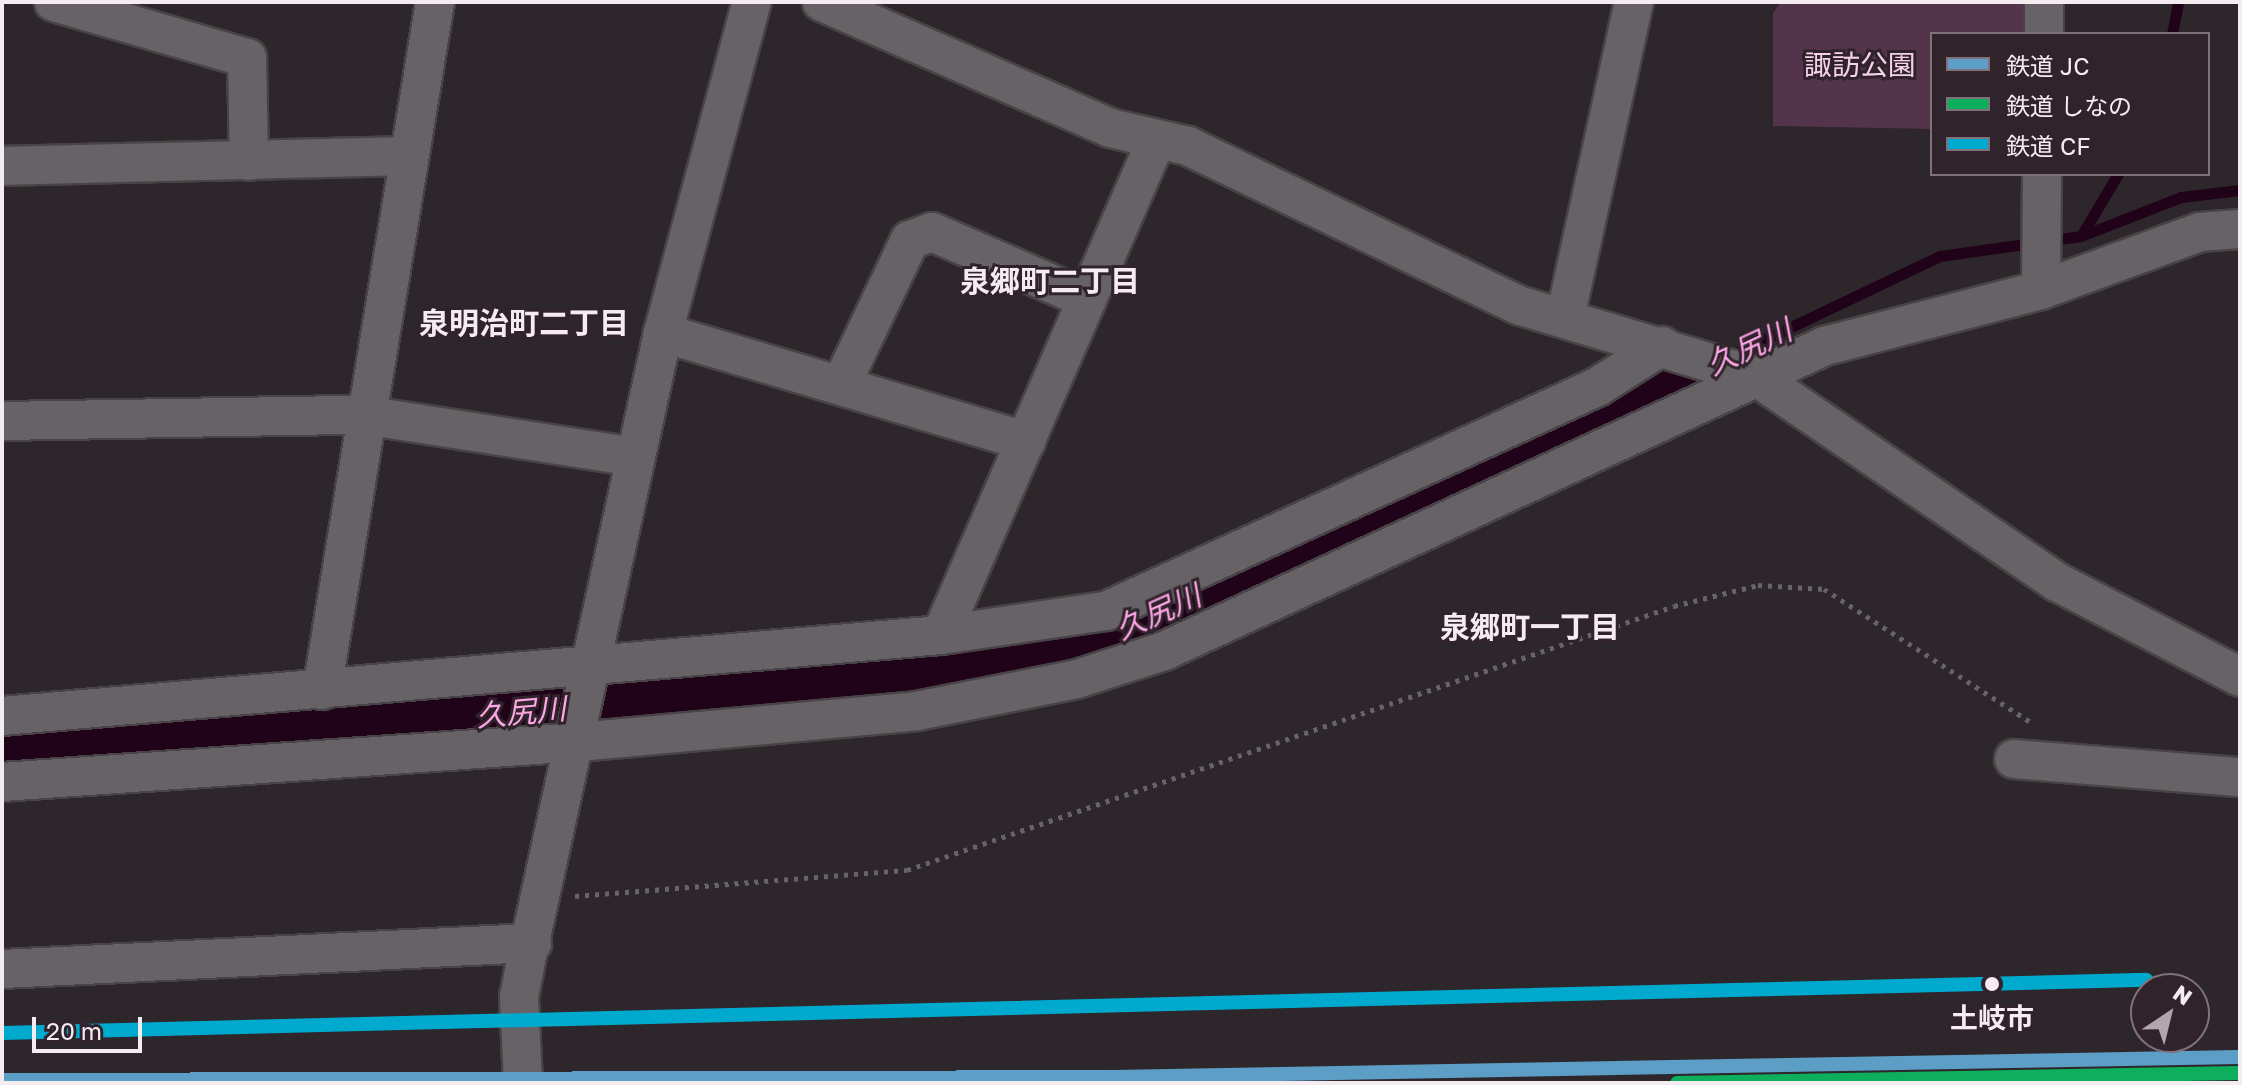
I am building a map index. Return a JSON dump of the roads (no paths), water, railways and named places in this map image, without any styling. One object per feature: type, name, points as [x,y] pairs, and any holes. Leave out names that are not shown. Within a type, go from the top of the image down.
[{"type":"street","points":[[54,2],[247,58],[249,161]]},
{"type":"street","points":[[322,690],[363,415],[435,2]]},
{"type":"street","points":[[523,1083],[519,997],[545,898],[581,733],[634,457],[663,333],[752,2]]},
{"type":"street","points":[[822,2],[1110,128],[1188,146],[1521,306],[1755,376],[1849,435],[2057,582],[2240,677]]},
{"type":"street","points":[[1565,318],[1634,2]]},
{"type":"street","points":[[2044,2],[2044,32]]},
{"type":"street","points":[[941,635],[1156,141]]},
{"type":"street","points":[[2,166],[409,156]]},
{"type":"street","points":[[2041,290],[2042,176]]},
{"type":"street","points":[[2,782],[581,733],[917,711],[1114,668],[1164,651],[1825,346],[2041,290],[2200,232],[2240,229]]},
{"type":"street","points":[[842,383],[910,240],[932,232],[1087,299]]},
{"type":"street","points":[[663,333],[842,383],[1026,441]]},
{"type":"street","points":[[2,716],[322,690],[592,675],[941,635],[1106,611],[1597,387],[1662,346]]},
{"type":"street","points":[[2,421],[363,415],[634,457]]},
{"type":"street","points":[[2014,759],[2240,777]]},
{"type":"street","points":[[2,969],[532,943]]},
{"type":"waterway","points":[[2172,32],[2178,2]]},
{"type":"waterway","points":[[2081,236],[2117,176]]},
{"type":"waterway","name":"久尻川","points":[[1728,357],[1940,256],[2081,236],[2181,197],[2240,190]]},
{"type":"waterway","name":"久尻川","points":[[1671,384],[1698,371]]},
{"type":"waterway","name":"久尻川","points":[[2,753],[642,703],[1082,646],[1671,384]]},
{"type":"rail line","name":"CF","points":[[2,1033],[2130,980]]},
{"type":"rail line","name":"JC","points":[[2,1080],[1113,1077],[2240,1057]]},
{"type":"rail line","name":"しなの","points":[[1677,1083],[2240,1073]]},
{"type":"place","name":"土岐市","points":[[1992,984]]},
{"type":"district","name":"泉郷町二丁目","points":[[1050,281]]},
{"type":"district","name":"泉明治町二丁目","points":[[524,323]]},
{"type":"district","name":"泉郷町一丁目","points":[[1530,627]]},
{"type":"park label","name":"諏訪公園","points":[[1860,65]]}]
